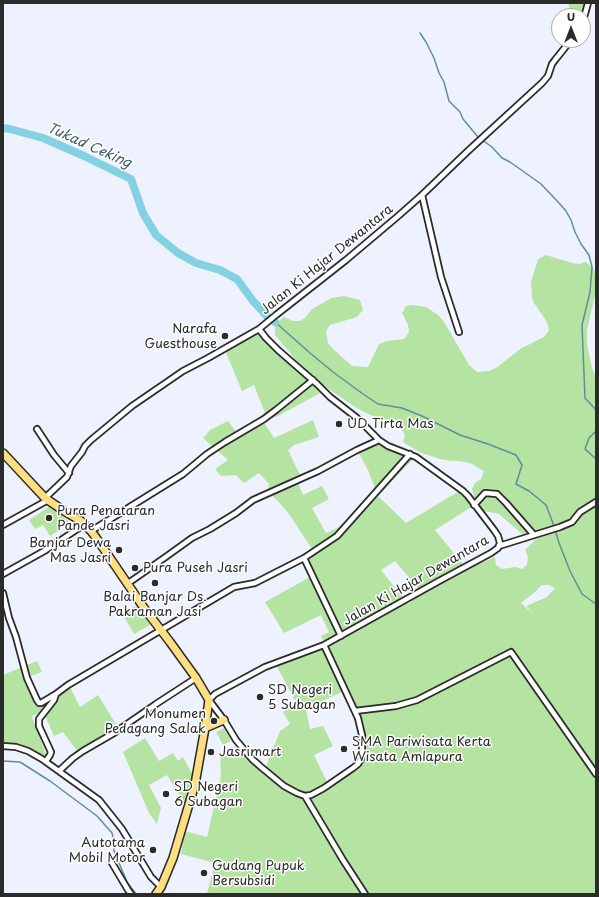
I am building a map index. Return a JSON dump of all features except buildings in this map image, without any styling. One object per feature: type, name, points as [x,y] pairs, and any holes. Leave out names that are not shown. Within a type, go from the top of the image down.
[{"type":"highway","points":[[3,453],[47,499],[82,521],[98,539],[127,584],[196,678],[209,700],[195,784],[169,869],[156,894]]},
{"type":"highway","points":[[205,728],[224,720]]},
{"type":"street","name":"Jalan Ki Hajar Dewantara","points":[[209,700],[215,694],[265,667],[324,645],[341,636],[439,580],[491,553],[499,546],[500,543],[496,533],[468,496],[458,486],[410,454],[388,446],[379,440],[357,418],[330,397],[313,380],[278,350],[259,329],[346,260],[422,195],[546,79],[552,64],[565,48]]},
{"type":"street","points":[[422,195],[440,277],[459,332]]},
{"type":"street","points":[[3,525],[47,499],[67,477],[71,466],[85,446],[132,406],[183,371],[259,329]]},
{"type":"street","points":[[91,531],[180,476],[205,456],[264,419],[313,380]]},
{"type":"street","points":[[37,429],[54,455],[69,473]]},
{"type":"street","points":[[127,584],[192,538],[236,513],[253,500],[318,471],[379,440]]},
{"type":"street","points":[[3,593],[27,678],[37,700],[41,703],[68,685],[234,587],[255,583],[304,558],[336,536],[410,454]]},
{"type":"street","points":[[474,505],[485,493],[497,494],[534,535]]},
{"type":"street","points":[[499,546],[560,528],[572,522],[580,512],[596,502]]},
{"type":"street","points":[[3,574],[46,550],[85,524]]},
{"type":"street","points":[[304,558],[341,636]]},
{"type":"street","points":[[209,700],[224,720],[240,746],[261,767],[284,786],[305,796],[311,795],[330,784],[358,764],[361,759],[362,751],[362,735],[358,718],[324,645]]},
{"type":"street","points":[[355,711],[396,706],[417,700],[511,652],[596,774]]},
{"type":"street","points":[[59,771],[83,751],[114,733],[196,678]]},
{"type":"street","points":[[46,762],[51,753],[39,726],[39,719],[54,700],[56,694]]},
{"type":"street","points":[[3,746],[16,747],[28,751],[99,800],[122,829],[152,877],[161,886]]},
{"type":"street","points":[[305,796],[365,894]]},
{"type":"street","points":[[112,862],[131,894]]},
{"type":"green space","points":[[568,3],[587,3],[586,8],[569,8]]},
{"type":"green space","points":[[546,255],[572,263],[579,264],[586,262],[594,269],[596,291],[587,330],[587,345],[592,368],[596,377],[596,894],[207,894],[215,863],[181,854],[185,831],[207,837],[221,775],[220,754],[243,744],[265,769],[280,731],[290,724],[283,712],[297,704],[276,665],[326,645],[321,636],[329,632],[321,615],[284,633],[265,602],[312,576],[301,558],[314,552],[289,514],[276,499],[267,492],[269,484],[259,473],[244,483],[236,475],[221,476],[215,469],[228,460],[203,438],[210,430],[228,421],[237,433],[265,413],[254,385],[242,391],[225,350],[251,336],[260,333],[324,391],[278,416],[263,421],[274,438],[313,420],[319,437],[294,445],[288,450],[303,481],[298,483],[303,495],[322,486],[329,499],[312,508],[326,533],[344,525],[348,528],[378,496],[406,523],[461,490],[473,506],[435,530],[467,569],[495,557],[496,565],[502,569],[515,567],[522,569],[527,565],[528,557],[525,550],[535,540],[541,537],[536,532],[522,534],[499,514],[484,511],[479,506],[475,500],[472,489],[475,483],[481,479],[484,471],[470,463],[440,459],[419,452],[403,442],[405,435],[401,429],[386,420],[377,418],[362,411],[323,385],[296,360],[275,335],[275,324],[284,317],[293,321],[300,321],[306,317],[311,310],[331,298],[344,296],[360,300],[363,310],[357,317],[330,325],[326,331],[328,343],[352,366],[368,367],[379,344],[387,341],[404,339],[409,332],[408,325],[402,313],[406,306],[413,305],[426,307],[438,315],[444,322],[469,365],[477,372],[489,371],[496,368],[520,349],[544,337],[549,330],[547,322],[534,303],[532,297],[531,282],[538,259]],"holes":[[[395,561],[422,593],[408,604],[381,570]],[[542,585],[549,585],[555,588],[547,597],[526,606],[534,615],[521,603]],[[342,692],[352,712],[358,732],[362,753],[359,762],[328,784],[314,755],[333,746],[323,726],[310,729],[306,709]]]},
{"type":"green space","points":[[378,440],[390,449],[413,459],[378,496],[368,470],[357,450]]},
{"type":"green space","points":[[49,507],[69,521],[58,527],[60,530],[50,536],[43,525],[35,529],[29,520]]},
{"type":"green space","points":[[137,605],[150,625],[134,634],[122,613]]},
{"type":"green space","points":[[37,661],[42,672],[28,677],[39,702],[69,685],[80,707],[98,695],[120,731],[113,738],[78,752],[63,732],[54,736],[43,711],[32,716],[46,755],[31,756],[10,749],[3,750],[3,675]]},
{"type":"green space","points":[[224,728],[231,741],[223,745],[216,732]]},
{"type":"green space","points":[[145,738],[159,761],[173,753],[178,761],[183,757],[195,779],[191,804],[184,803],[167,775],[149,785],[161,808],[157,824],[149,813],[123,752]]},
{"type":"waterway","points":[[420,33],[434,58],[444,82],[449,101],[460,112],[463,119],[478,137],[492,147],[502,158],[541,184],[559,203],[566,211],[581,244],[589,255],[592,267],[590,292],[582,325],[585,398],[596,410]]},
{"type":"waterway","name":"Tukad Ceking","points":[[3,128],[43,138],[131,179],[143,213],[156,235],[178,253],[196,263],[220,270],[237,279],[253,301],[275,322]]},
{"type":"waterway","points":[[275,322],[333,372],[378,404],[402,408],[460,435],[516,455],[522,465],[516,484],[529,491],[546,505],[570,571],[582,594],[596,604]]},
{"type":"waterway","points":[[596,431],[589,438],[585,449],[596,459]]},
{"type":"waterway","points":[[3,761],[20,762],[50,781],[97,816],[112,833],[114,851],[127,882],[136,894]]},
{"type":"place","name":"Narafa Guesthouse","points":[[225,336]]},
{"type":"place","name":"UD Tirta Mas","points":[[339,424]]},
{"type":"place","name":"Pura Penataran Pande Jasri","points":[[49,518]]},
{"type":"place","name":"Banjar Dewa Mas Jasri","points":[[119,550]]},
{"type":"place","name":"Pura Puseh Jasri","points":[[135,568]]},
{"type":"place","name":"Balai Banjar Ds. Pakraman Jasi","points":[[155,583]]},
{"type":"place","name":"SD Negeri 5 Subagan","points":[[260,697]]},
{"type":"place","name":"Monumen Pedagang Salak","points":[[214,721]]},
{"type":"place","name":"SMA Pariwisata Kerta Wisata Amlapura","points":[[344,749]]},
{"type":"place","name":"Jasrimart","points":[[211,752]]},
{"type":"place","name":"SD Negeri 6 Subagan","points":[[166,794]]},
{"type":"place","name":"Autotama Mobil Motor","points":[[153,850]]},
{"type":"place","name":"Gudang Pupuk Bersubsidi","points":[[204,873]]}]
